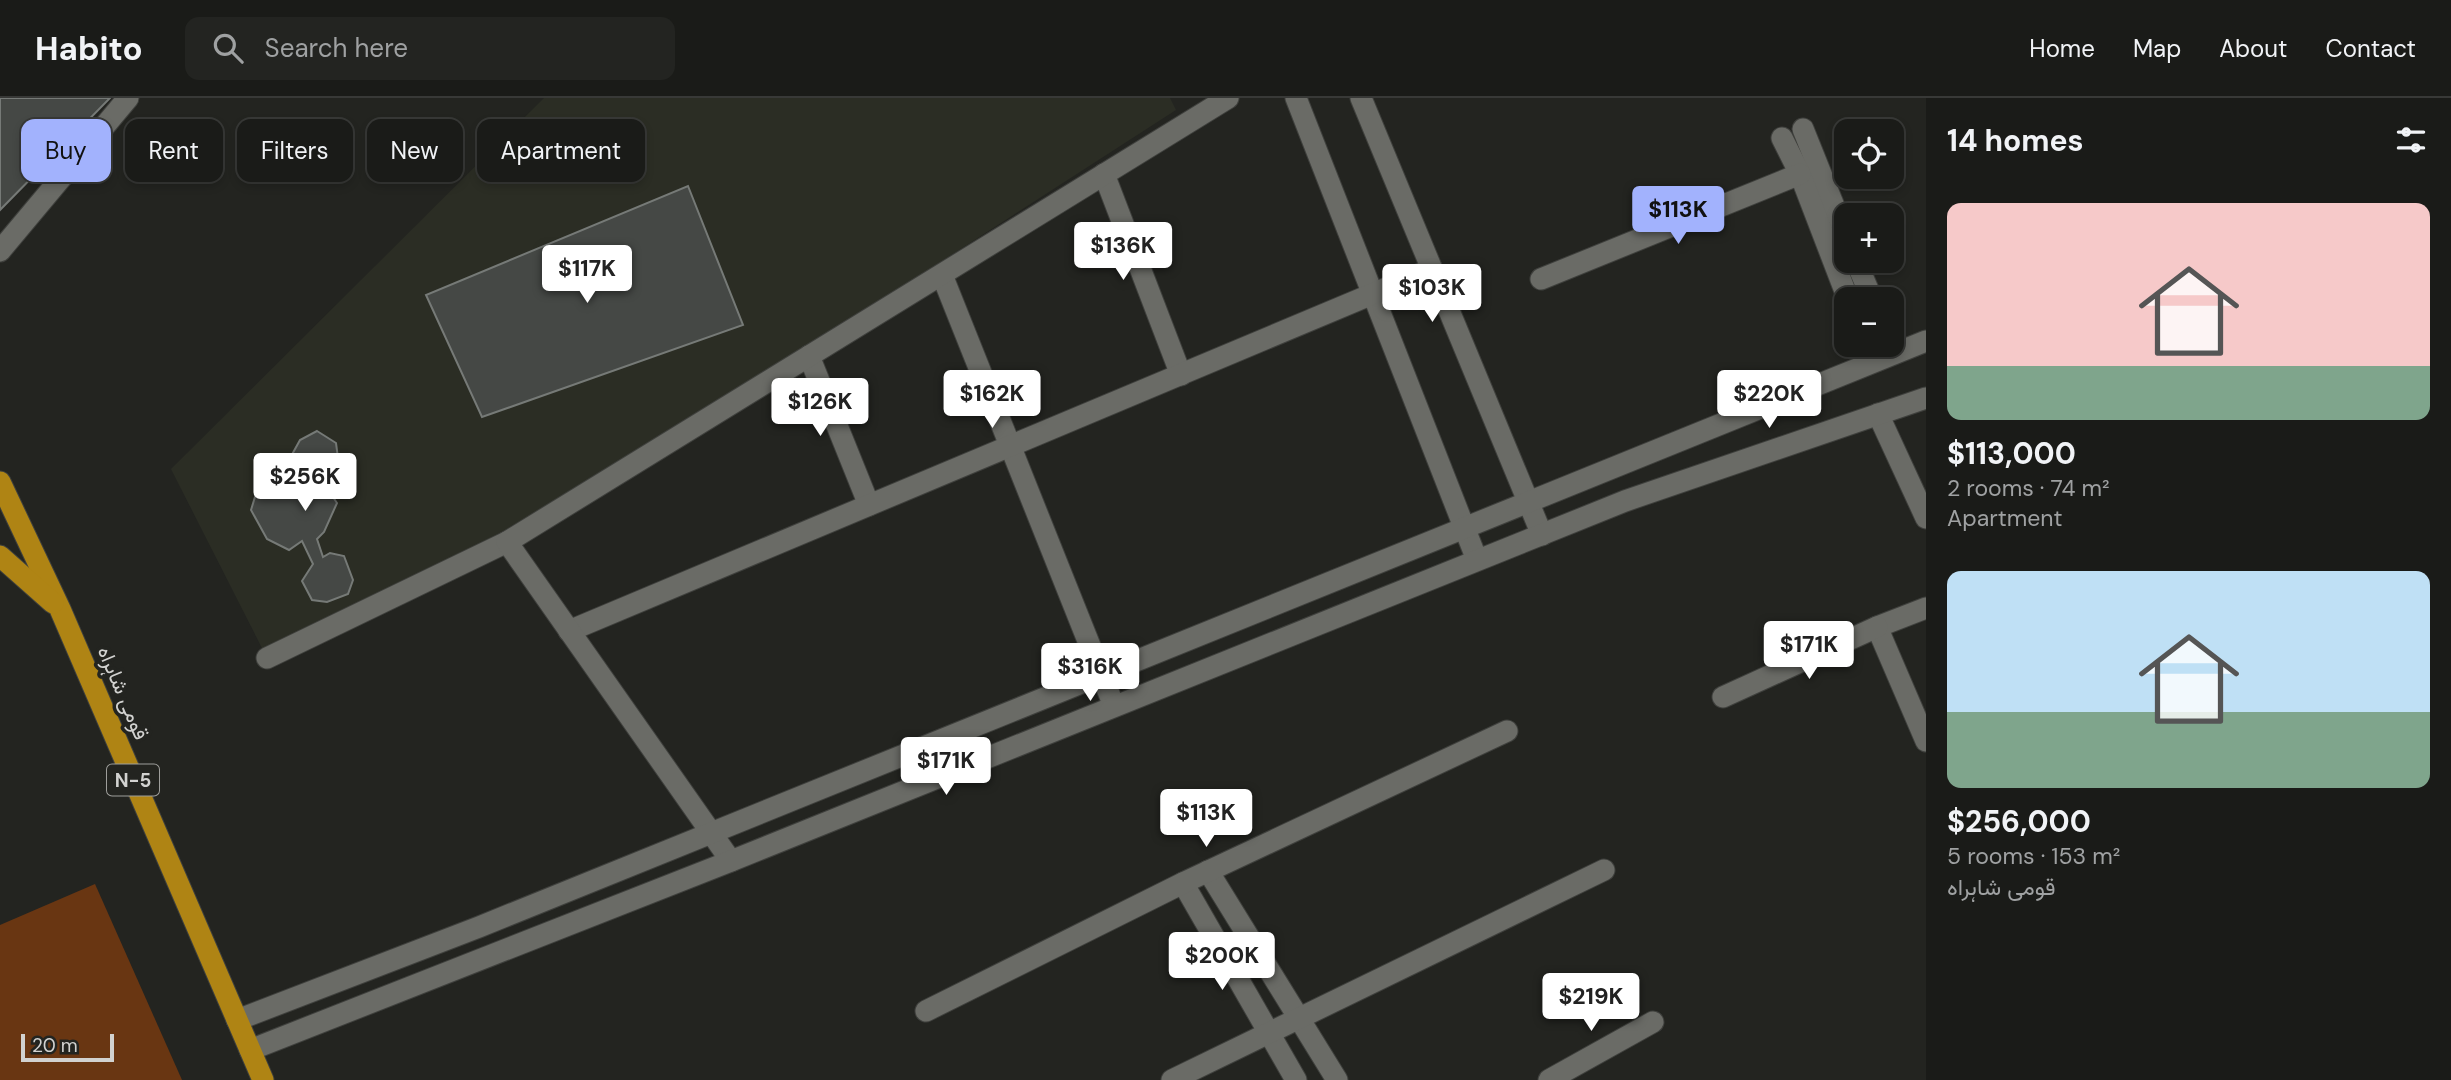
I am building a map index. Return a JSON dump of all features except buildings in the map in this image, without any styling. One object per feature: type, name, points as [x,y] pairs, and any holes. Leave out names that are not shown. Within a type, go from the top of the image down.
[{"type":"highway","name":"قومی شاہراہ","points":[[0,482],[60,609],[263,1080]]},
{"type":"highway","points":[[0,556],[60,609]]},
{"type":"street","points":[[0,251],[128,98]]},
{"type":"street","points":[[267,658],[507,542],[1228,98]]},
{"type":"street","points":[[1296,98],[1478,560]]},
{"type":"street","points":[[1361,98],[1542,535]]},
{"type":"street","points":[[1803,129],[1834,206]]},
{"type":"street","points":[[1782,138],[1800,174],[1843,287]]},
{"type":"street","points":[[1104,174],[1181,375]]},
{"type":"street","points":[[1541,279],[1800,174]]},
{"type":"street","points":[[569,631],[1432,269]]},
{"type":"street","points":[[942,275],[1114,706]]},
{"type":"street","points":[[1904,346],[1926,341]]},
{"type":"street","points":[[809,356],[869,505]]},
{"type":"street","points":[[237,1020],[480,928],[1465,528],[1862,357]]},
{"type":"street","points":[[250,1051],[731,861],[1625,501],[1926,398]]},
{"type":"street","points":[[1878,414],[1926,518]]},
{"type":"street","points":[[507,542],[731,861]]},
{"type":"street","points":[[1723,696],[1926,608]]},
{"type":"street","points":[[1877,627],[1926,741]]},
{"type":"street","points":[[926,1011],[1183,883],[1507,731]]},
{"type":"street","points":[[1172,1080],[1604,870]]},
{"type":"street","points":[[1208,871],[1337,1080]]},
{"type":"street","points":[[1183,883],[1296,1080]]},
{"type":"street","points":[[1549,1080],[1653,1022]]},
{"type":"shaded area","points":[[544,98],[1170,98],[1176,110],[507,542],[267,658],[171,469],[460,182],[463,182],[463,179],[477,165],[477,182],[645,182],[645,119],[523,119]]},
{"type":"shaded area","points":[[95,884],[182,1080],[0,1080],[0,925]]}]
